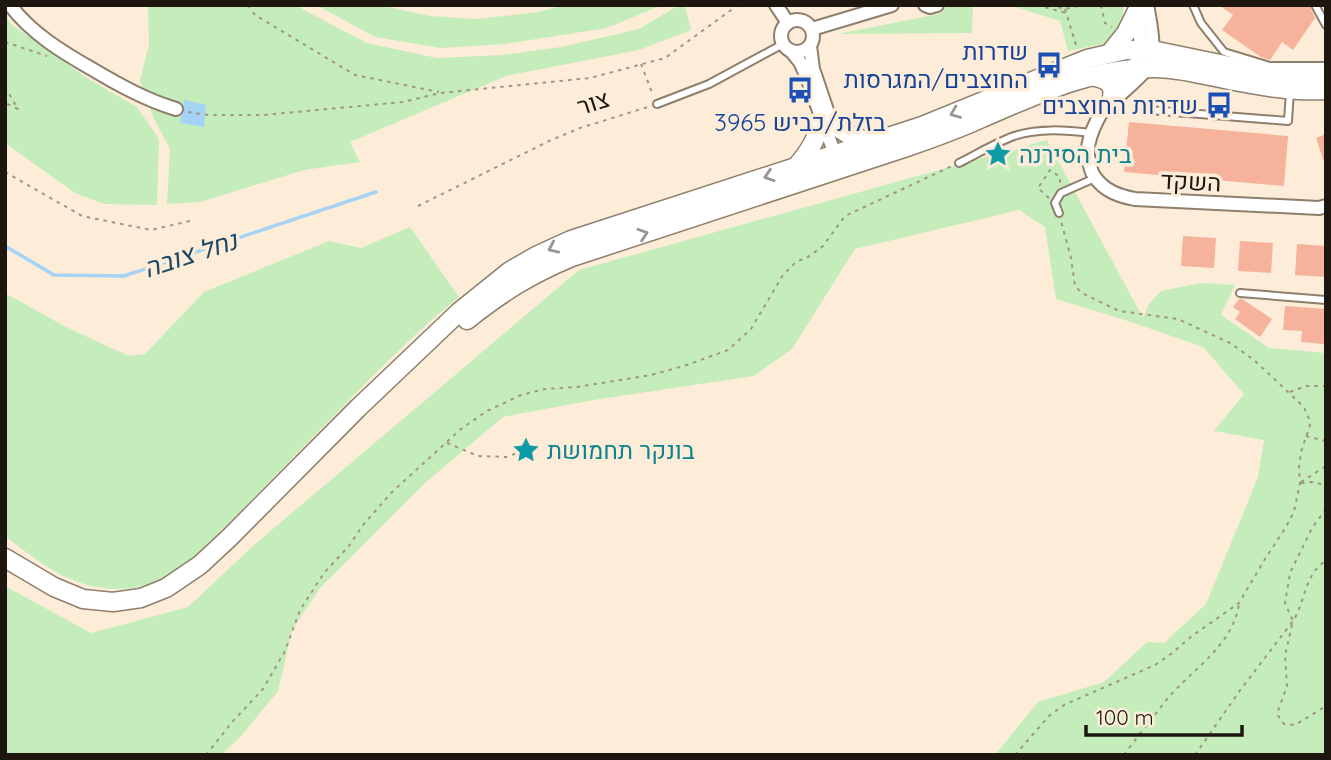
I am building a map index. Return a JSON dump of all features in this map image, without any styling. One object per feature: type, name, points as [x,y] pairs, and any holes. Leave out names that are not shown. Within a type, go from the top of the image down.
[{"type":"main road","points":[[5,558],[54,587],[83,599],[113,602],[141,598],[166,588],[200,565],[459,312],[510,271],[571,240],[796,167],[944,134],[1053,88],[1086,69],[1110,53],[1126,33],[1140,7]]},
{"type":"main road","points":[[1110,53],[1146,49],[1278,76],[1326,77]]},
{"type":"main road","points":[[358,408],[491,300],[542,269],[840,159],[878,141],[1086,69],[1140,68],[1184,71],[1258,86],[1290,90],[1326,90]]},
{"type":"main road","points":[[1086,69],[1111,85],[1113,90],[1107,105]]},
{"type":"main road","points":[[796,167],[826,120],[852,137],[878,141]]},
{"type":"street","points":[[9,5],[57,49],[122,87],[155,103],[177,109]]},
{"type":"street","points":[[812,29],[891,5]]},
{"type":"street","points":[[925,5],[937,5]]},
{"type":"street","points":[[1095,178],[1088,159],[1091,133],[1107,105],[1140,68],[1138,57],[1146,49],[1140,7]]},
{"type":"street","points":[[787,48],[802,52],[810,46],[814,38],[812,29],[802,20],[792,20],[782,15],[781,35],[787,48],[800,62],[840,159]]},
{"type":"street","points":[[810,46],[826,120]]},
{"type":"street","name":"השקד","points":[[1095,178],[1112,193],[1135,199],[1324,209]]},
{"type":"lane","points":[[1193,5],[1201,23],[1224,52],[1270,66],[1326,66]]},
{"type":"lane","points":[[1315,5],[1326,25]]},
{"type":"lane","points":[[657,104],[709,84],[787,48]]},
{"type":"lane","points":[[1149,110],[1287,121],[1290,90]]},
{"type":"lane","points":[[959,163],[1012,137],[1029,132],[1068,130],[1091,133]]},
{"type":"lane","points":[[1059,214],[1055,203],[1061,193],[1095,178]]},
{"type":"lane","points":[[1240,293],[1326,300]]},
{"type":"path","points":[[248,5],[255,15],[355,75],[440,93]]},
{"type":"path","points":[[177,109],[209,115],[263,115],[403,102],[440,93],[590,78],[665,58],[738,5]]},
{"type":"path","points":[[1037,5],[1067,14]]},
{"type":"path","points":[[1050,5],[1065,9],[1083,5]]},
{"type":"path","points":[[1101,5],[1105,23],[1126,33]]},
{"type":"path","points":[[1065,9],[1086,69]]},
{"type":"path","points":[[640,64],[657,104]]},
{"type":"path","points":[[5,88],[18,108],[5,103]]},
{"type":"path","name":"צור","points":[[418,206],[549,141],[580,128],[657,104]]},
{"type":"path","points":[[205,755],[263,689],[285,650],[300,610],[324,573],[392,492],[461,429],[487,411],[521,395],[545,389],[577,387],[651,375],[728,350],[751,329],[783,275],[796,261],[808,257],[823,246],[845,216],[959,163]]},
{"type":"path","points":[[1055,203],[1038,188],[1051,170],[1060,177],[1061,193]]},
{"type":"path","points":[[5,172],[82,216],[151,230],[194,220]]},
{"type":"path","points":[[1059,214],[1069,248],[1075,286],[1082,293],[1119,311],[1178,318],[1230,343],[1254,360],[1304,407],[1310,425],[1301,452],[1300,483],[1294,512],[1239,603],[1237,615],[1218,648],[1168,698],[1124,755]]},
{"type":"path","points":[[1289,392],[1306,386],[1326,386]]},
{"type":"path","points":[[1307,436],[1326,441]]},
{"type":"path","points":[[446,443],[478,456],[506,457],[526,450]]},
{"type":"path","points":[[1300,483],[1326,466]]},
{"type":"path","points":[[1300,483],[1326,485]]},
{"type":"path","points":[[1326,509],[1312,528],[1290,573],[1285,603],[1293,621],[1285,655],[1287,686],[1277,714],[1284,724],[1295,725],[1326,706]]},
{"type":"path","points":[[1195,755],[1293,621],[1314,572],[1326,561]]},
{"type":"path","points":[[1015,755],[1049,716],[1064,705],[1155,665],[1192,635],[1239,603]]},
{"type":"green space","points":[[148,5],[298,5],[367,43],[437,58],[502,55],[561,47],[639,29],[679,5],[685,5],[691,30],[639,50],[506,76],[350,142],[360,162],[304,170],[200,202],[167,204],[170,149],[154,119],[140,81],[149,44]]},
{"type":"green space","points":[[316,5],[379,5],[430,16],[476,19],[539,12],[563,5],[662,5],[607,28],[505,44],[441,48],[375,37]]},
{"type":"green space","points":[[949,5],[973,5],[972,33],[837,34],[939,14]]},
{"type":"green space","points":[[1009,5],[1123,5],[1124,23],[1108,43],[1068,51],[1060,21]]},
{"type":"green space","points":[[5,14],[11,24],[87,78],[137,107],[159,139],[157,205],[104,204],[75,193],[5,143]]},
{"type":"green space","points":[[1047,140],[1143,318],[1149,304],[1161,291],[1201,283],[1235,285],[1221,315],[1269,348],[1326,353],[1326,755],[995,755],[1038,702],[1104,682],[1147,642],[1164,643],[1206,604],[1258,477],[1264,440],[1214,431],[1244,394],[1203,347],[1056,299],[1045,227],[1019,210],[855,249],[792,349],[754,376],[594,400],[503,417],[425,483],[321,587],[292,630],[278,691],[242,735],[221,755],[5,755],[5,586],[91,633],[188,607],[254,545],[579,270]]},
{"type":"green space","points":[[410,227],[459,297],[391,358],[182,568],[151,584],[135,588],[102,588],[86,585],[54,571],[5,536],[5,293],[66,327],[129,356],[145,354],[204,292],[329,241],[361,248]]},
{"type":"water","points":[[184,100],[206,105],[204,127],[180,123]]},
{"type":"building","points":[[1219,5],[1309,5],[1315,18],[1293,50],[1282,42],[1270,60],[1261,57],[1222,30],[1233,15]]},
{"type":"building","points":[[1129,122],[1288,136],[1284,186],[1124,172]]},
{"type":"building","points":[[1326,134],[1326,162],[1324,162],[1316,138]]},
{"type":"building","points":[[1183,236],[1216,238],[1214,268],[1181,266]]},
{"type":"building","points":[[1240,241],[1273,243],[1271,273],[1238,271]]},
{"type":"building","points":[[1297,244],[1326,246],[1326,277],[1295,275]]},
{"type":"building","points":[[1239,299],[1272,319],[1260,337],[1235,319],[1240,312],[1233,307]]},
{"type":"building","points":[[1285,306],[1326,309],[1324,344],[1301,342],[1302,331],[1283,330]]},
{"type":"waterway","name":"נחל צובה","points":[[5,246],[54,275],[124,276],[376,192]]},
{"type":"place","name":"שדרות החוצבים/המגרסות","points":[[1049,65]]},
{"type":"place","name":"בזלת/כביש 3965","points":[[800,90]]},
{"type":"place","name":"שדרות החוצבים","points":[[1219,105]]},
{"type":"place","name":"בית הסירנה","points":[[998,154]]},
{"type":"place","name":"בונקר תחמושת","points":[[526,450]]}]
